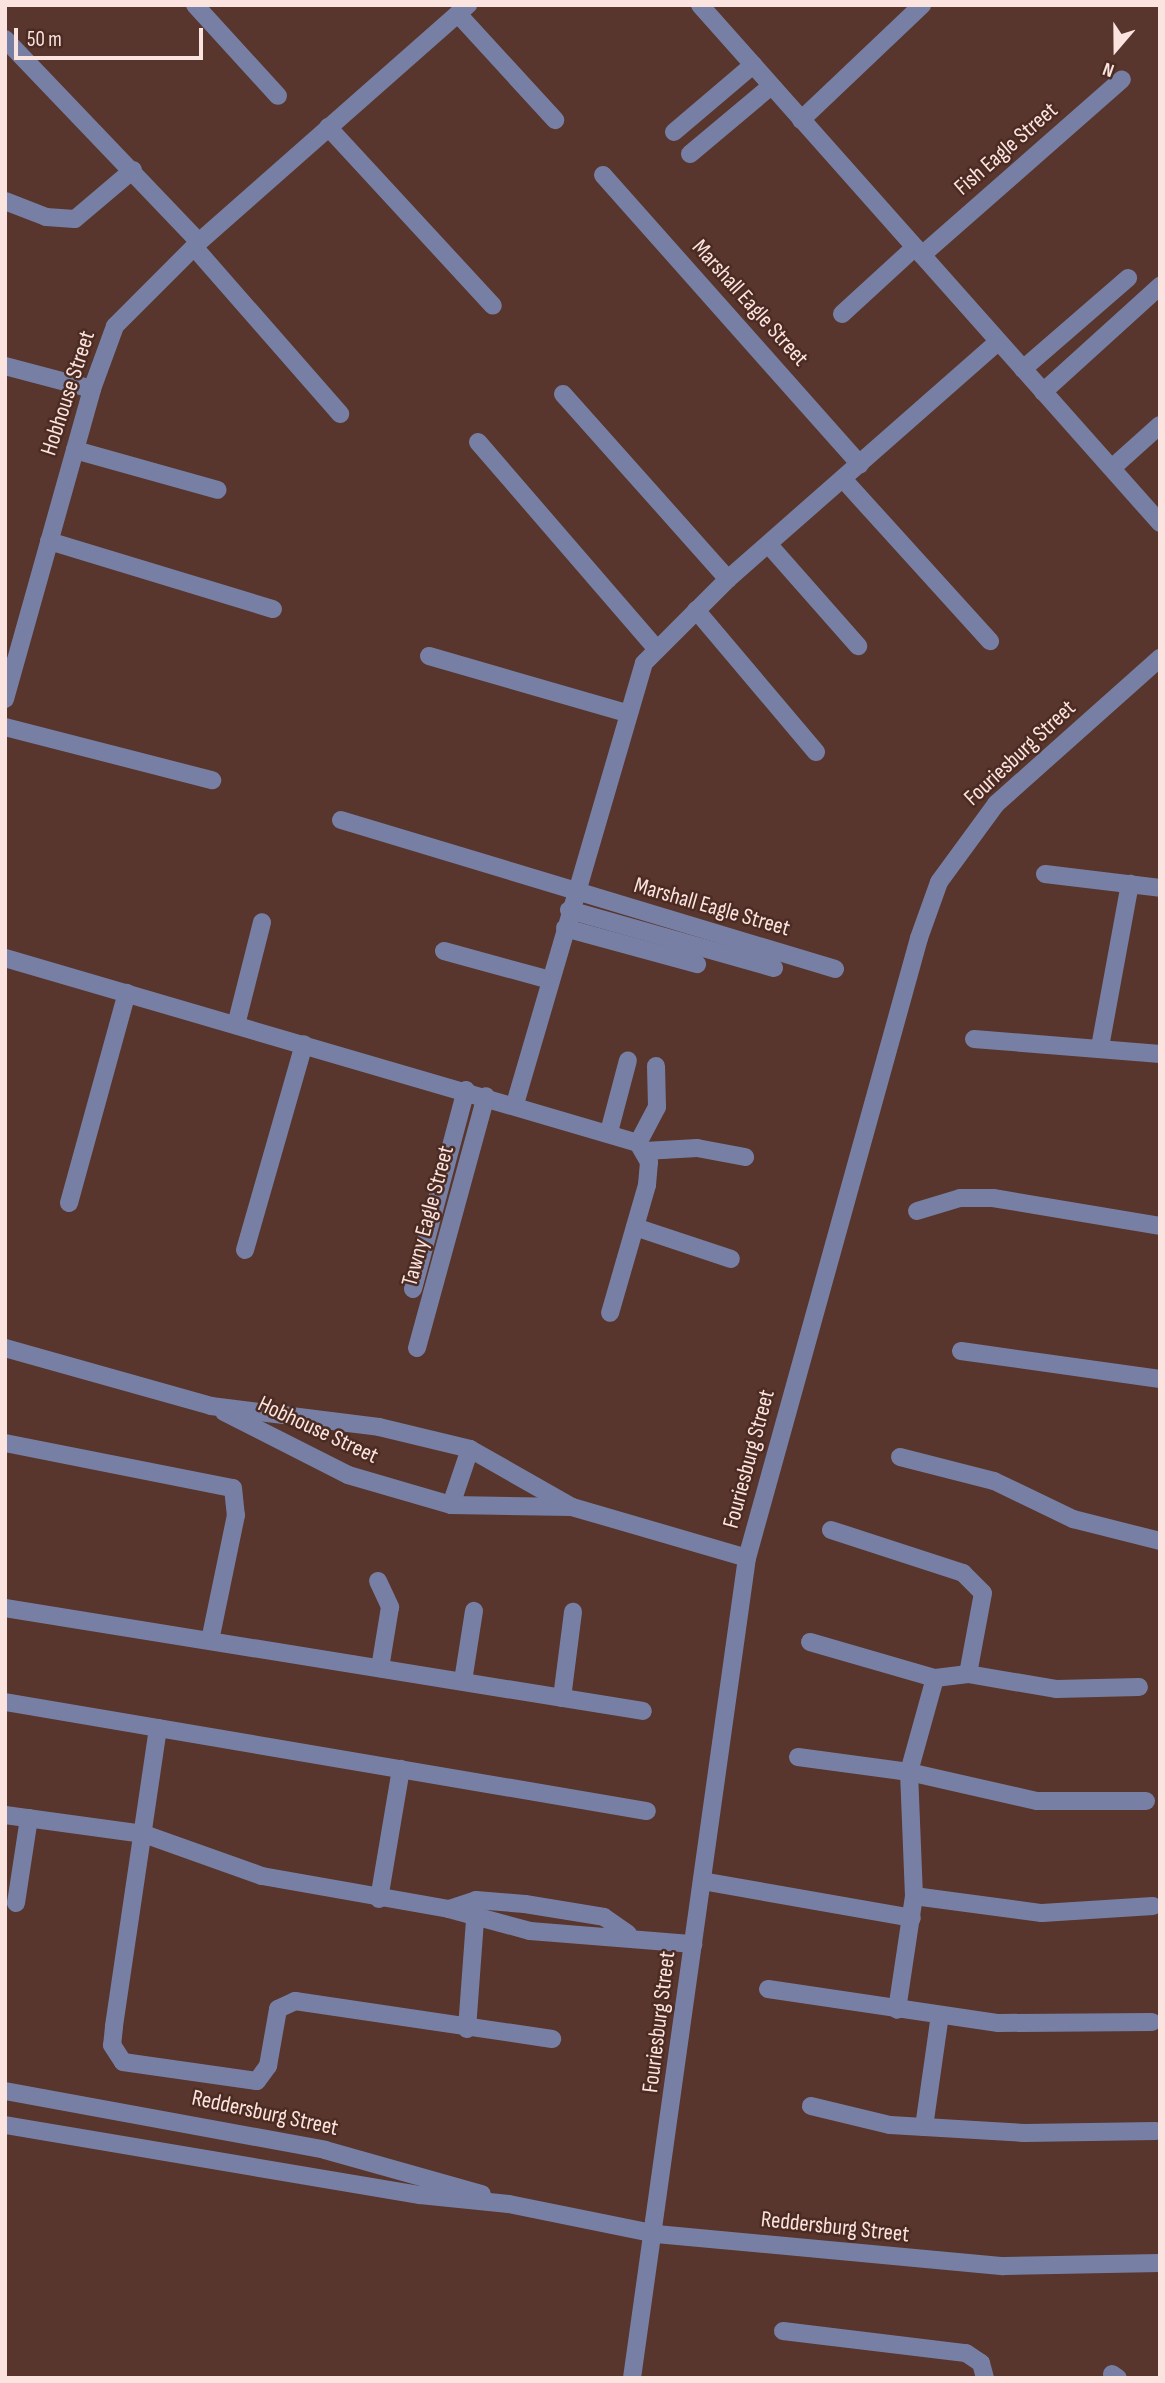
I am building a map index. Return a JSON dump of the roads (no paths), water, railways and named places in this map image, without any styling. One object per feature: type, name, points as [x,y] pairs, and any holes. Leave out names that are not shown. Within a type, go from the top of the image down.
[{"type":"street","points":[[195,5],[278,96]]},
{"type":"street","points":[[700,5],[1160,523]]},
{"type":"street","points":[[801,120],[922,5]]},
{"type":"street","points":[[463,10],[555,120]]},
{"type":"street","name":"Hobhouse Street","points":[[6,696],[92,389],[115,326],[196,245],[463,10]]},
{"type":"street","points":[[5,39],[133,170],[340,414]]},
{"type":"street","points":[[674,132],[753,65]]},
{"type":"street","name":"Fish Eagle Street","points":[[842,313],[1122,79]]},
{"type":"street","points":[[690,154],[771,86]]},
{"type":"street","points":[[328,127],[493,306]]},
{"type":"street","points":[[5,201],[46,217],[75,219],[133,170]]},
{"type":"street","name":"Marshall Eagle Street","points":[[603,175],[860,464]]},
{"type":"street","points":[[1023,369],[1128,278]]},
{"type":"street","points":[[1043,392],[1160,286]]},
{"type":"street","points":[[516,1104],[626,713],[655,647],[728,579],[998,342]]},
{"type":"street","points":[[5,366],[92,389]]},
{"type":"street","points":[[563,394],[728,579]]},
{"type":"street","points":[[1112,468],[1160,425]]},
{"type":"street","points":[[478,442],[655,647]]},
{"type":"street","points":[[75,450],[218,490]]},
{"type":"street","points":[[843,479],[990,641]]},
{"type":"street","points":[[49,541],[273,609]]},
{"type":"street","points":[[769,545],[858,646]]},
{"type":"street","points":[[696,610],[816,752]]},
{"type":"street","points":[[429,656],[626,713]]},
{"type":"street","name":"Fouriesburg Street","points":[[632,2378],[656,2234],[747,1558],[939,882],[996,804],[1160,658]]},
{"type":"street","points":[[5,727],[212,780]]},
{"type":"street","name":"Marshall Eagle Street","points":[[341,820],[835,969]]},
{"type":"street","points":[[1045,874],[1160,888]]},
{"type":"street","points":[[1100,1046],[1130,884]]},
{"type":"street","name":"Marshall Eagle Street","points":[[569,910],[774,968]]},
{"type":"street","points":[[236,1024],[262,922]]},
{"type":"street","points":[[565,928],[697,964]]},
{"type":"street","points":[[444,951],[550,980]]},
{"type":"street","points":[[5,958],[516,1104],[609,1132],[641,1147],[697,1148],[745,1157]]},
{"type":"street","points":[[69,1203],[127,993]]},
{"type":"street","points":[[974,1039],[1100,1046],[1160,1054]]},
{"type":"street","points":[[245,1250],[304,1044]]},
{"type":"street","points":[[609,1132],[628,1060]]},
{"type":"street","points":[[610,1313],[648,1185],[641,1147],[654,1121],[656,1066]]},
{"type":"street","name":"Tawny Eagle Street","points":[[413,1289],[466,1090]]},
{"type":"street","name":"Tawny Eagle Street","points":[[417,1348],[486,1096]]},
{"type":"street","points":[[917,1211],[960,1199],[993,1198],[1160,1226]]},
{"type":"street","points":[[635,1227],[731,1259]]},
{"type":"street","name":"Hobhouse Street","points":[[5,1348],[211,1406],[379,1427],[470,1449],[572,1507],[747,1558]]},
{"type":"street","points":[[961,1351],[1160,1379]]},
{"type":"street","name":"Hobhouse Street","points":[[211,1406],[348,1475],[451,1505],[572,1507]]},
{"type":"street","points":[[5,1443],[233,1488],[236,1515],[210,1640]]},
{"type":"street","points":[[451,1505],[470,1449]]},
{"type":"street","points":[[900,1457],[994,1481],[1073,1519],[1160,1541]]},
{"type":"street","points":[[831,1530],[979,1583],[983,1602],[968,1674]]},
{"type":"street","points":[[378,1581],[390,1607],[380,1668]]},
{"type":"street","points":[[5,1608],[643,1711]]},
{"type":"street","points":[[463,1681],[474,1611]]},
{"type":"street","points":[[562,1698],[573,1612]]},
{"type":"street","points":[[810,1642],[934,1678],[968,1674],[1056,1689],[1139,1687]]},
{"type":"street","points":[[897,2010],[914,1896],[909,1772],[934,1678]]},
{"type":"street","points":[[5,1702],[647,1811]]},
{"type":"street","points":[[158,1728],[112,2045],[123,2062],[257,2081],[268,2066],[278,2009],[295,2001],[467,2029],[552,2039]]},
{"type":"street","points":[[797,1757],[909,1772],[1037,1801],[1146,1801]]},
{"type":"street","points":[[379,1899],[401,1769]]},
{"type":"street","points":[[5,1815],[144,1833],[262,1877],[449,1909],[475,1919],[608,1940],[628,1934],[693,1944]]},
{"type":"street","points":[[16,1903],[29,1818]]},
{"type":"street","points":[[702,1881],[912,1918]]},
{"type":"street","points":[[914,1896],[1042,1913],[1153,1906]]},
{"type":"street","points":[[467,2029],[477,1900]]},
{"type":"street","points":[[449,1909],[477,1900],[561,1909],[604,1917],[628,1934]]},
{"type":"street","points":[[557,1934],[561,1909]]},
{"type":"street","points":[[768,1989],[897,2010],[1042,2026],[1153,2022]]},
{"type":"street","points":[[924,2127],[940,2015]]},
{"type":"street","name":"Reddersburg Street","points":[[5,2091],[325,2150],[509,2204],[656,2234],[992,2265],[1160,2263]]},
{"type":"street","points":[[811,2106],[924,2127],[1156,2130]]},
{"type":"street","name":"Reddersburg Street","points":[[5,2125],[420,2195],[509,2204]]},
{"type":"street","points":[[783,2331],[966,2353],[981,2363],[985,2378]]}]
